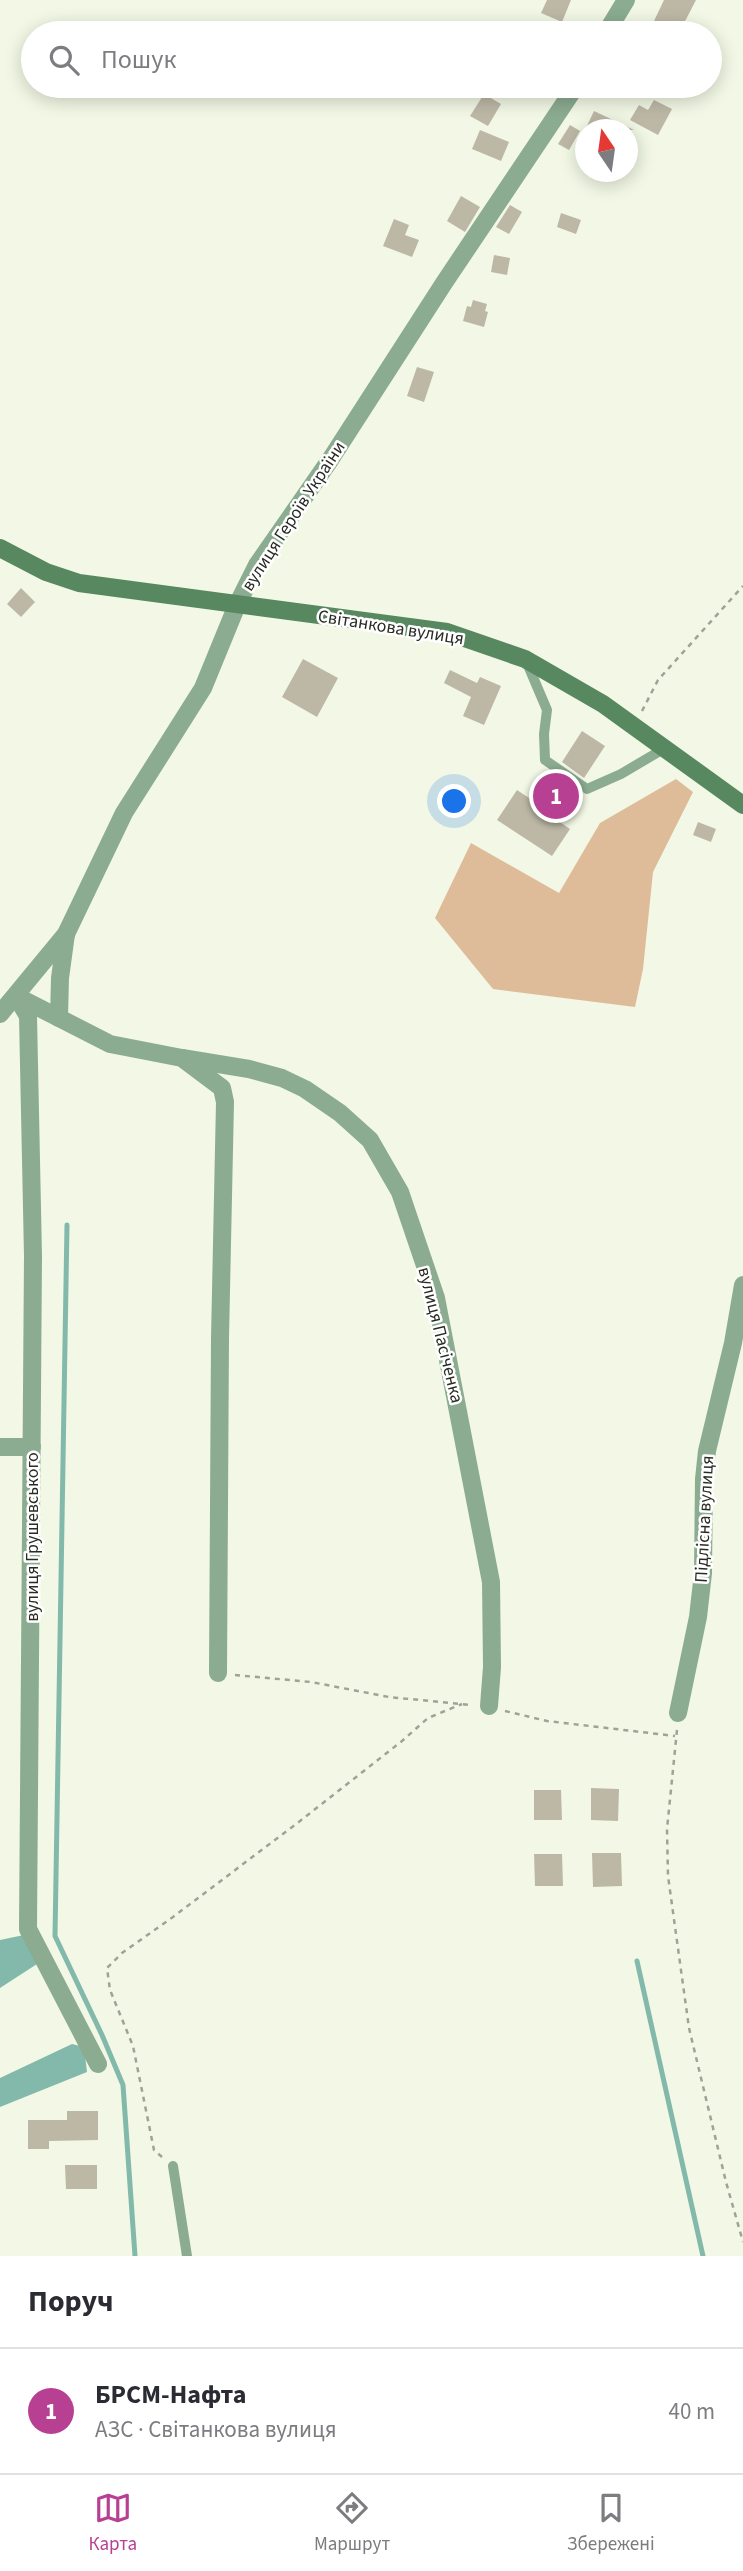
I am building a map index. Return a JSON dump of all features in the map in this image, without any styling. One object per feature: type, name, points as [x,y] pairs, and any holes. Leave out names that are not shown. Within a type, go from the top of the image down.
[{"type":"main road","name":"Світанкова вулиця","points":[[0,548],[46,572],[79,583],[447,632],[525,659],[603,704],[743,805]]},
{"type":"street","points":[[614,21],[626,0]]},
{"type":"street","name":"вулиця Героїв України","points":[[0,1014],[66,934],[124,813],[203,688],[237,605],[257,565],[330,460],[568,98]]},
{"type":"street","points":[[59,1018],[60,978],[66,934]]},
{"type":"street","name":"вулиця Пасіченка","points":[[16,996],[110,1044],[249,1069],[282,1079],[305,1089],[340,1113],[370,1140],[400,1192],[436,1298],[491,1582],[492,1667],[489,1706]]},
{"type":"street","name":"вулиця Грушевського","points":[[16,996],[28,1016],[33,1256],[28,1929],[98,2064]]},
{"type":"street","name":"вулиця Пасіченка","points":[[182,1058],[222,1088],[225,1101],[218,1673]]},
{"type":"street","name":"Підлісна вулиця","points":[[678,1713],[698,1617],[703,1573],[707,1451],[733,1343],[743,1285]]},
{"type":"street","points":[[0,1447],[32,1447]]},
{"type":"lane","points":[[525,659],[547,710],[545,760],[587,789],[621,774],[665,748]]},
{"type":"lane","points":[[173,2166],[187,2256]]},
{"type":"path","points":[[634,727],[658,680],[743,586]]},
{"type":"path","points":[[218,1673],[311,1682],[389,1697],[489,1706],[547,1721],[676,1736]]},
{"type":"path","points":[[173,2166],[154,2150],[133,2046],[110,1990],[107,1968],[122,1953],[300,1821],[428,1718],[462,1704]]},
{"type":"path","points":[[678,1713],[667,1829],[668,1876],[690,2028],[743,2242]]},
{"type":"shaded area","points":[[676,779],[693,792],[653,872],[643,969],[635,1007],[493,989],[435,918],[471,843],[559,893],[600,823]]},
{"type":"water","points":[[24,1935],[37,1964],[0,1988],[0,1940]]},
{"type":"water","points":[[72,2044],[84,2047],[87,2072],[0,2107],[0,2078]]},
{"type":"building","points":[[547,0],[571,0],[562,21],[541,13]]},
{"type":"building","points":[[664,0],[696,0],[685,21],[654,21]]},
{"type":"building","points":[[481,98],[491,98],[501,104],[488,126],[470,116]]},
{"type":"building","points":[[654,100],[672,109],[658,135],[638,124],[638,119],[631,119],[639,105],[648,110]]},
{"type":"building","points":[[594,111],[611,119],[590,119]]},
{"type":"building","points":[[570,125],[575,128],[575,140],[569,150],[558,144]]},
{"type":"building","points":[[480,130],[509,142],[501,161],[472,149]]},
{"type":"building","points":[[461,196],[480,207],[465,232],[447,221]]},
{"type":"building","points":[[510,205],[522,212],[509,234],[496,227]]},
{"type":"building","points":[[561,213],[581,220],[576,234],[557,227]]},
{"type":"building","points":[[394,219],[409,225],[405,235],[419,240],[412,257],[383,246]]},
{"type":"building","points":[[494,255],[510,258],[507,275],[491,272]]},
{"type":"building","points":[[473,300],[487,304],[484,327],[463,321],[467,306],[471,307]]},
{"type":"building","points":[[417,367],[434,372],[424,402],[407,396]]},
{"type":"building","points":[[21,588],[35,602],[21,617],[7,604]]},
{"type":"building","points":[[303,659],[338,678],[317,717],[282,697]]},
{"type":"building","points":[[450,670],[477,683],[480,677],[501,686],[484,725],[463,716],[471,697],[444,683]]},
{"type":"building","points":[[582,731],[605,746],[584,778],[562,762]]},
{"type":"building","points":[[553,775],[576,791],[557,820],[570,829],[552,856],[497,820],[517,790],[535,802]]},
{"type":"building","points":[[698,822],[716,829],[711,842],[693,835]]},
{"type":"building","points":[[591,1788],[619,1789],[618,1821],[591,1820]]},
{"type":"building","points":[[534,1790],[561,1790],[562,1820],[534,1820]]},
{"type":"building","points":[[592,1853],[621,1853],[622,1886],[593,1887]]},
{"type":"building","points":[[534,1854],[562,1854],[563,1886],[535,1886]]},
{"type":"building","points":[[67,2111],[98,2111],[98,2140],[49,2141],[49,2149],[28,2149],[28,2120],[67,2120]]},
{"type":"building","points":[[65,2165],[97,2165],[97,2189],[66,2189]]},
{"type":"waterway","points":[[67,1225],[55,1936],[123,2085],[135,2256]]},
{"type":"waterway","points":[[637,1961],[703,2256]]},
{"type":"place","name":"БРСМ-Нафта","points":[[556,796]]}]
